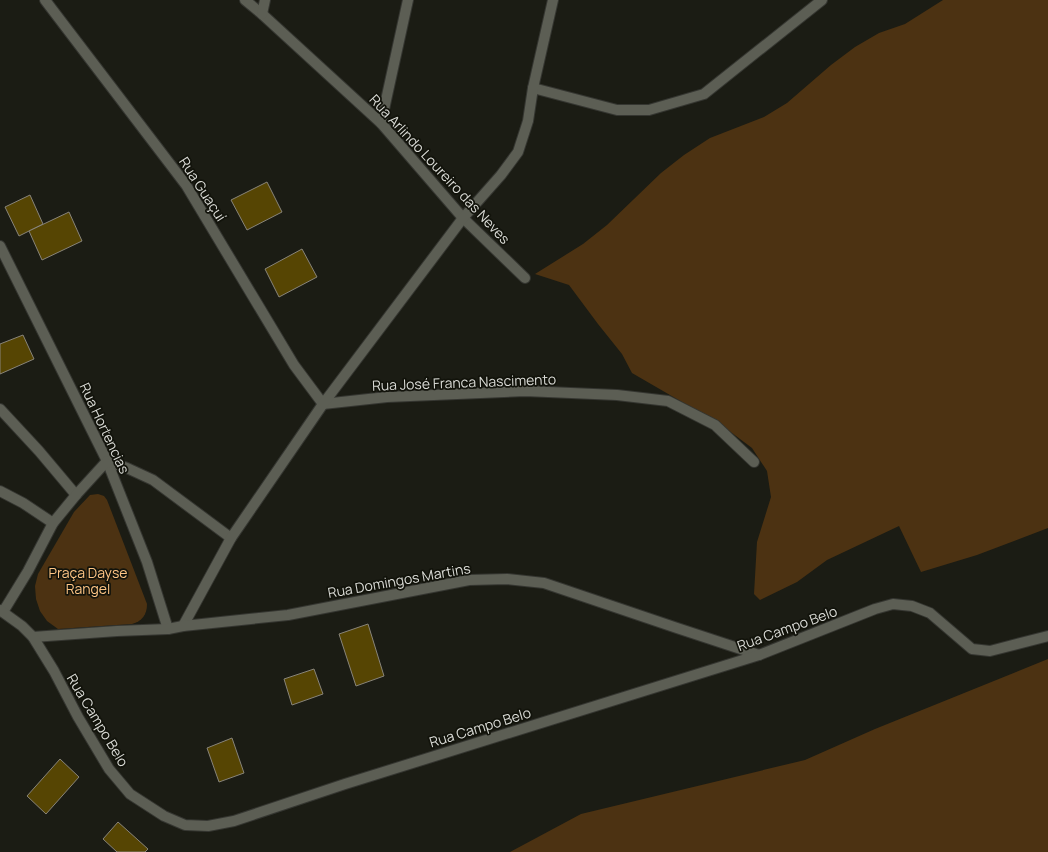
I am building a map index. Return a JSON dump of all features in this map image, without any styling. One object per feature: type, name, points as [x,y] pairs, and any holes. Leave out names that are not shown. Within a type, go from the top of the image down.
[{"type":"street","name":"Rua Guaçuí","points":[[45,0],[186,185],[294,365],[323,404]]},
{"type":"street","name":"Rua Arlindo Loureiro das Neves","points":[[245,0],[381,123],[463,218],[525,278]]},
{"type":"street","points":[[262,14],[265,0]]},
{"type":"street","points":[[381,123],[408,0]]},
{"type":"street","points":[[183,626],[231,538],[323,404],[463,218],[501,175],[518,152],[528,121],[533,88],[553,0]]},
{"type":"street","points":[[533,88],[616,110],[649,110],[704,94],[822,0]]},
{"type":"street","name":"Rua Hortencias","points":[[0,246],[107,461],[147,562],[168,629]]},
{"type":"street","name":"Rua José Franca Nascimento","points":[[323,404],[387,397],[525,391],[618,394],[668,402],[715,425],[754,462]]},
{"type":"street","points":[[0,409],[39,451],[76,495]]},
{"type":"street","points":[[2,611],[28,571],[53,523],[107,461],[153,480],[231,538]]},
{"type":"street","points":[[0,491],[23,503],[53,523]]},
{"type":"street","name":"Rua Domingos Martins","points":[[33,637],[168,629],[183,626],[288,615],[469,580],[507,579],[544,583],[759,655]]},
{"type":"street","name":"Rua Campo Belo","points":[[2,611],[33,637],[54,671],[78,717],[109,769],[130,794],[164,816],[185,825],[208,826],[234,821],[345,784],[759,655],[875,609],[893,604],[912,606],[930,612],[972,649],[990,651],[1048,636]]},
{"type":"green space","points":[[943,0],[1048,0],[1048,528],[977,555],[921,572],[899,526],[827,560],[797,582],[760,600],[754,594],[757,542],[771,497],[767,471],[752,448],[720,424],[632,373],[622,354],[569,285],[535,274],[583,244],[607,225],[661,173],[684,155],[710,138],[764,117],[787,103],[831,65],[855,47],[879,33],[905,24]]},
{"type":"green space","name":"Praça Dayse Rangel","points":[[98,494],[104,496],[107,500],[147,604],[146,611],[139,621],[132,624],[58,629],[47,621],[40,611],[36,599],[35,586],[38,574],[74,512],[90,495]]},
{"type":"green space","points":[[1048,659],[1048,852],[510,852],[581,814],[805,760],[875,729]]},
{"type":"building","points":[[267,182],[282,212],[247,230],[231,200]]},
{"type":"building","points":[[30,195],[43,224],[19,236],[5,207]]},
{"type":"building","points":[[69,212],[82,241],[42,260],[29,231]]},
{"type":"building","points":[[302,249],[317,277],[279,297],[265,269]]},
{"type":"building","points":[[23,335],[34,359],[0,374],[0,344]]},
{"type":"building","points":[[368,624],[384,676],[356,686],[339,634]]},
{"type":"building","points":[[314,669],[323,694],[292,705],[284,679]]},
{"type":"building","points":[[232,738],[244,773],[219,782],[207,748]]},
{"type":"building","points":[[60,759],[79,777],[46,814],[27,796]]},
{"type":"building","points":[[118,822],[148,849],[145,852],[117,852],[103,839]]}]
